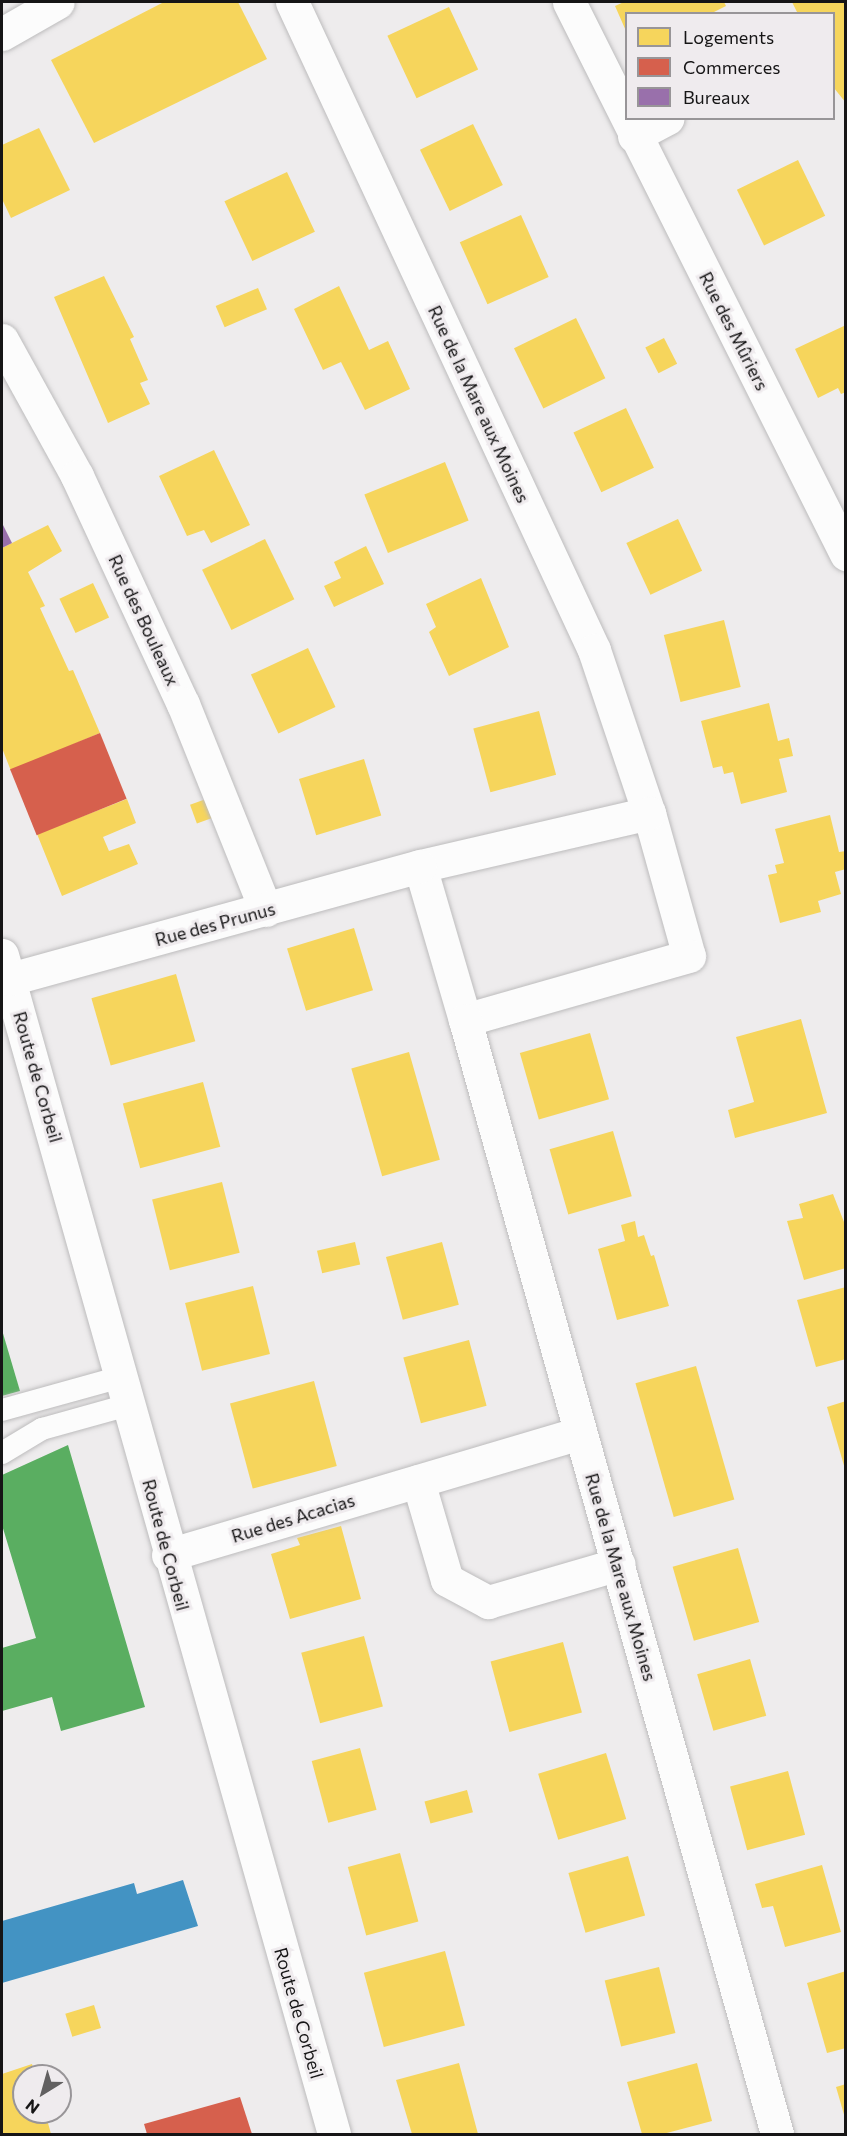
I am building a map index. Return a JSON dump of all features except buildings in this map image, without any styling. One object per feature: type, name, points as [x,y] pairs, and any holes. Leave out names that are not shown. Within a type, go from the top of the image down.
[{"type":"street","points":[[2,34],[57,2]]},
{"type":"street","name":"Rue de la Mare aux Moines","points":[[292,2],[594,650],[649,813],[689,956],[465,1020]]},
{"type":"street","name":"Rue des Mûriers","points":[[569,2],[625,117]]},
{"type":"street","name":"Rue des Mûriers","points":[[626,120],[842,534]]},
{"type":"street","points":[[634,136],[664,120]]},
{"type":"street","name":"Rue des Bouleaux","points":[[2,340],[77,476],[178,693],[266,910]]},
{"type":"street","name":"Rue des Prunus","points":[[6,967],[266,910],[420,866],[649,813]]},
{"type":"street","name":"Rue de la Mare aux Moines","points":[[420,866],[619,1564],[777,2134]]},
{"type":"street","name":"Route de Corbeil","points":[[6,967],[168,1555],[334,2134]]},
{"type":"street","name":"Rue des Acacias","points":[[168,1555],[580,1433]]},
{"type":"street","points":[[418,1481],[447,1580],[488,1602],[619,1564]]},
{"type":"lane","points":[[2,1410],[124,1391]]},
{"type":"lane","points":[[2,1453],[42,1429],[124,1391]]}]
